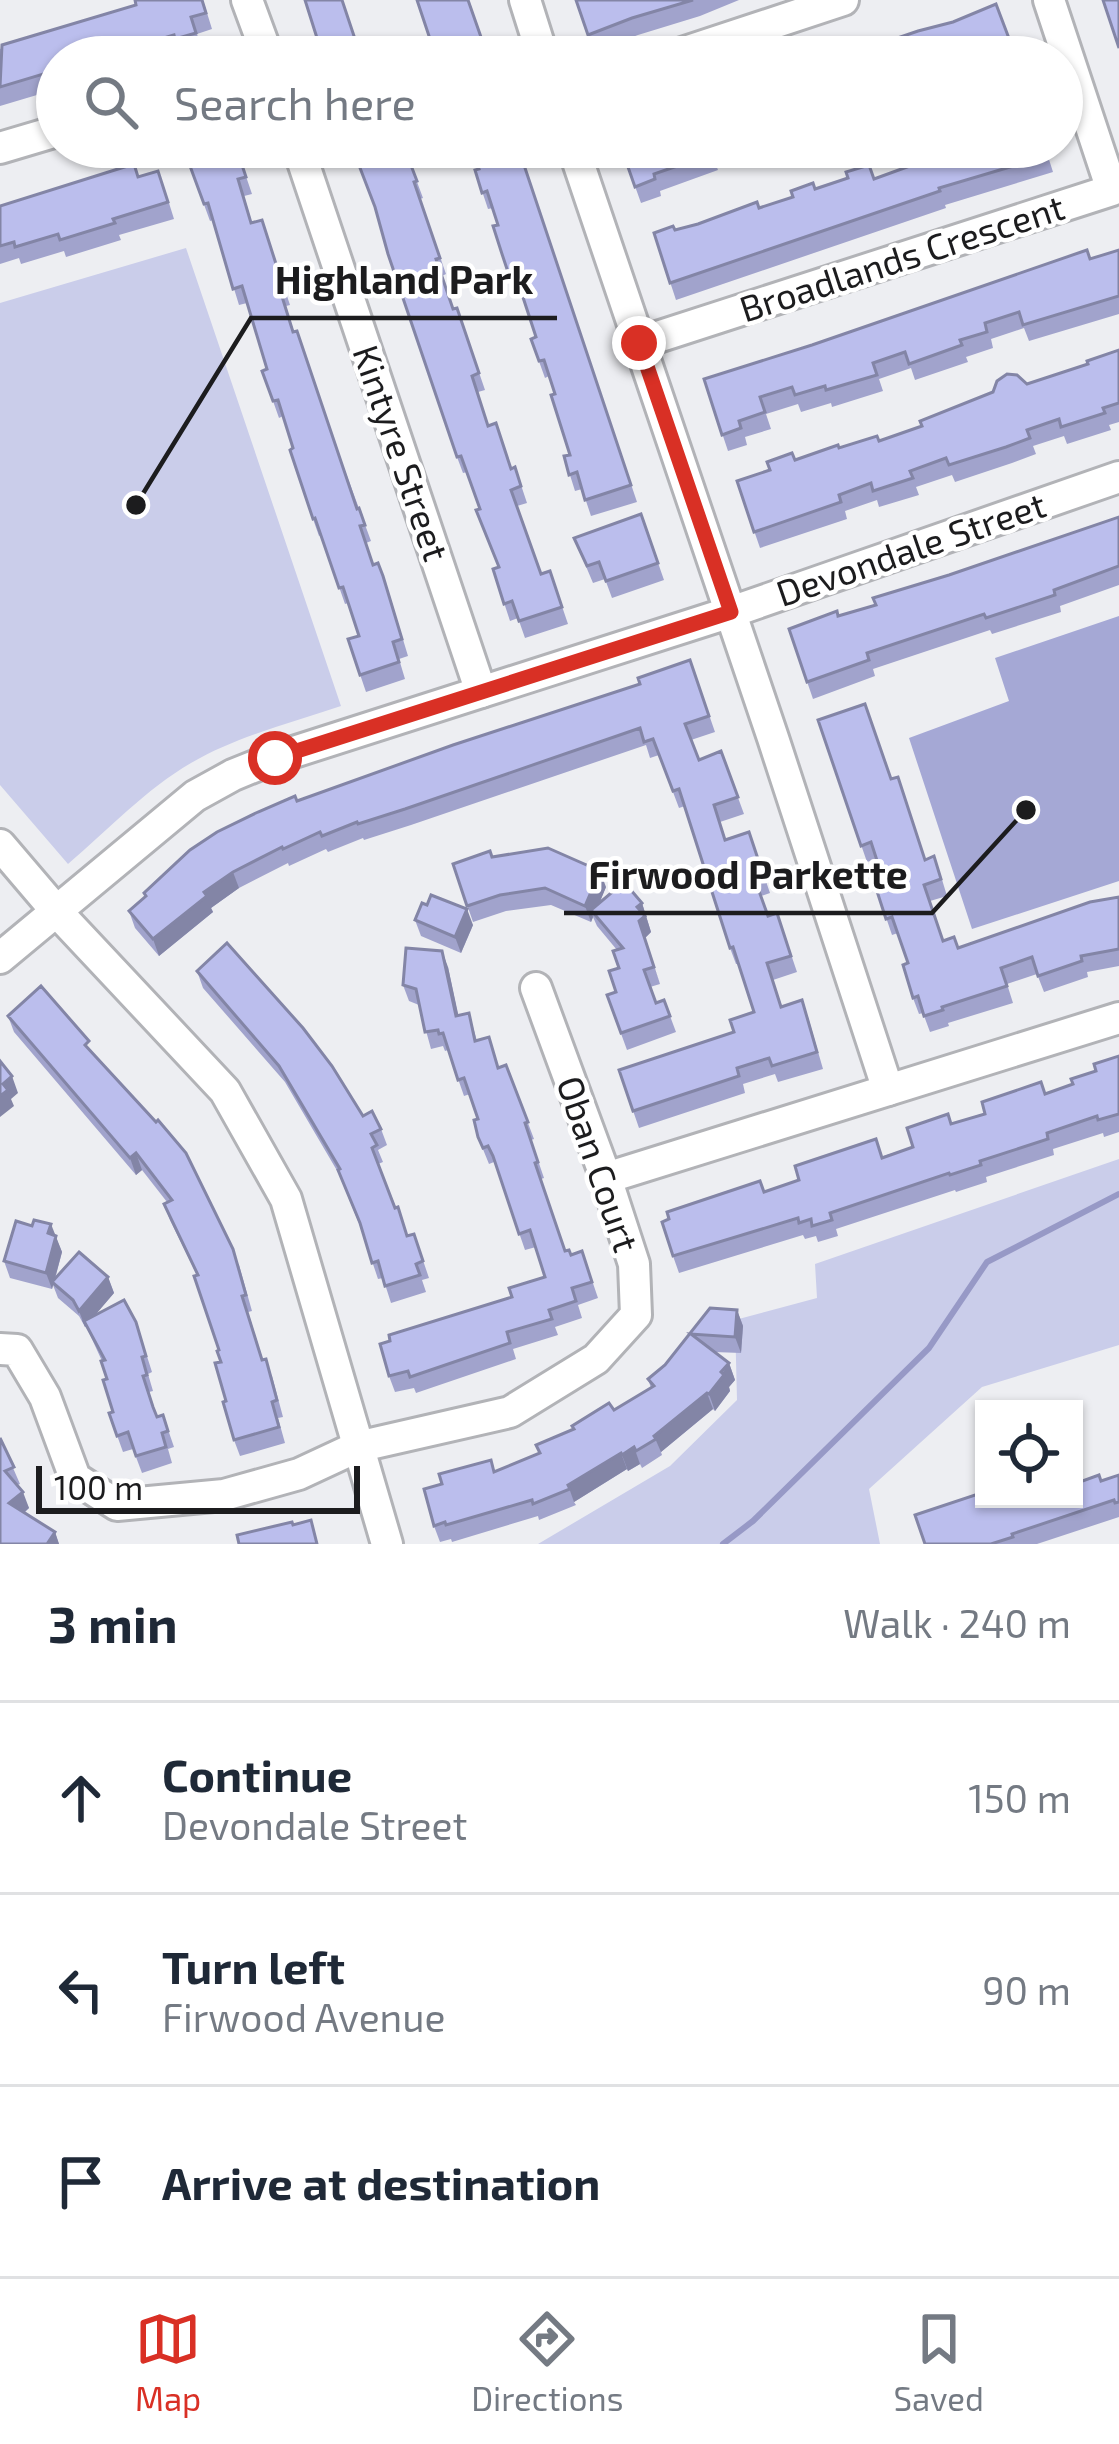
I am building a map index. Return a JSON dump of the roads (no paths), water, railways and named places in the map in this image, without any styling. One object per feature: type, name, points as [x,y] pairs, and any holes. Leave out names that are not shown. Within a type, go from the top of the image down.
[{"type":"street","points":[[248,0],[261,36]]},
{"type":"street","points":[[525,0],[536,36]]},
{"type":"street","points":[[734,36],[844,0]]},
{"type":"street","name":"Broadlands Crescent","points":[[1049,0],[1061,36]]},
{"type":"street","name":"Broadlands Crescent","points":[[639,343],[1112,190],[1083,103]]},
{"type":"street","points":[[0,148],[36,137]]},
{"type":"street","name":"Kintyre Street","points":[[305,168],[481,692]]},
{"type":"street","points":[[580,168],[888,1090]]},
{"type":"street","name":"Devondale Street","points":[[0,958],[195,796],[233,775],[731,612],[1119,477]]},
{"type":"street","points":[[0,845],[225,1091],[286,1199],[387,1544]]},
{"type":"street","name":"Oban Court","points":[[358,1447],[510,1412],[596,1359],[636,1315],[634,1264],[536,988]]},
{"type":"street","points":[[606,1178],[1119,1018]]},
{"type":"street","points":[[0,1348],[17,1351],[45,1397],[75,1478],[117,1505],[224,1495],[298,1474],[358,1447]]},
{"type":"waterway","points":[[723,1544],[753,1521],[929,1348],[987,1262],[1119,1194]]},
{"type":"place","name":"Highland Park","points":[[136,505]]},
{"type":"place","name":"Firwood Parkette","points":[[1026,810]]}]
